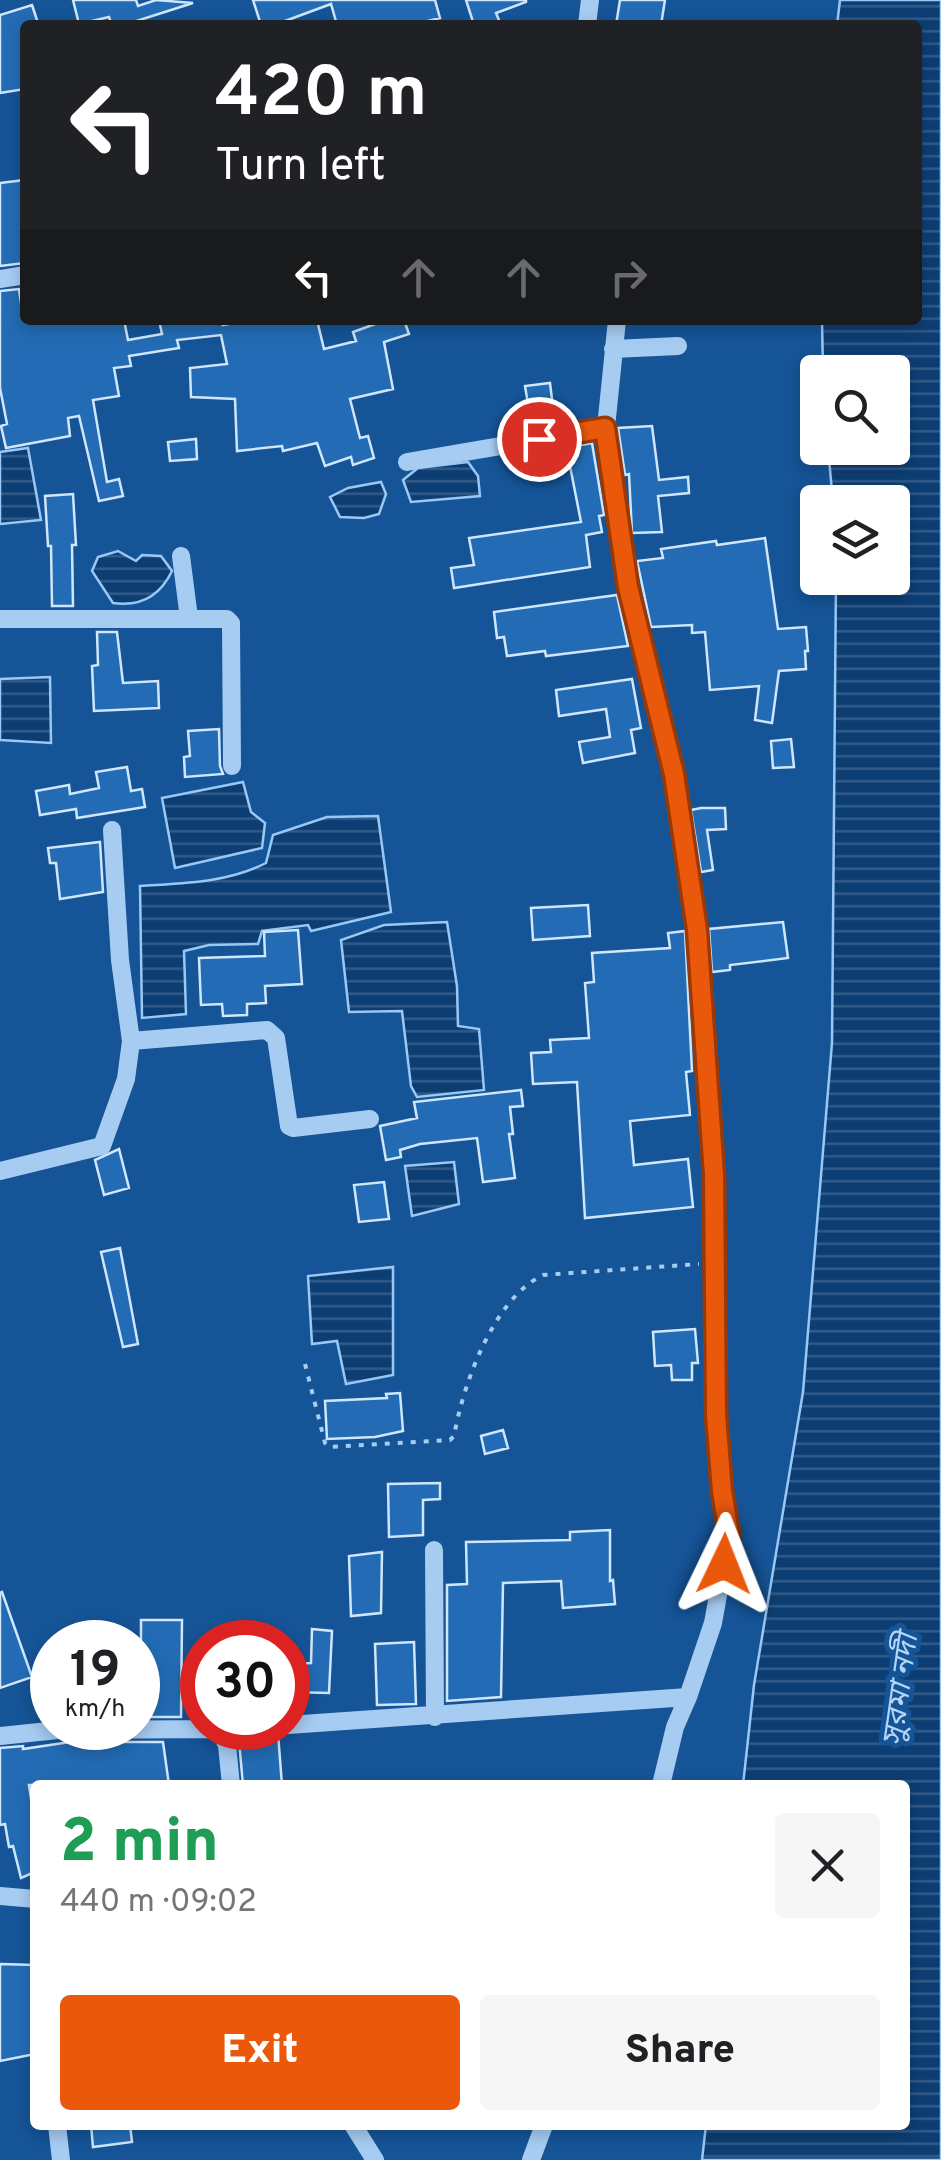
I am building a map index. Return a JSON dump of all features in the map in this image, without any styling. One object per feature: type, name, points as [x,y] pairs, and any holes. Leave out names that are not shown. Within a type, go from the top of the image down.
[{"type":"street","points":[[617,325],[605,428],[628,587],[674,774],[697,930],[714,1175],[716,1415],[729,1534],[713,1623],[675,1728],[662,1780]]},
{"type":"street","points":[[613,349],[678,346]]},
{"type":"street","points":[[408,462],[605,428]]},
{"type":"street","points":[[180,556],[189,618]]},
{"type":"street","points":[[0,620],[222,618],[230,623],[232,766]]},
{"type":"street","points":[[0,1172],[102,1146],[126,1079],[131,1041],[120,960],[112,830]]},
{"type":"street","points":[[131,1041],[267,1030],[276,1038],[288,1126],[370,1119]]},
{"type":"street","points":[[434,1550],[434,1717]]},
{"type":"street","points":[[310,1724],[688,1697]]},
{"type":"street","points":[[0,1736],[58,1730],[180,1729]]},
{"type":"street","points":[[227,1750],[230,1780]]},
{"type":"street","points":[[0,1896],[30,1899]]},
{"type":"street","points":[[58,2130],[61,2160]]},
{"type":"street","points":[[356,2130],[375,2160]]},
{"type":"street","points":[[530,2160],[542,2130]]},
{"type":"path","points":[[305,1364],[329,1446],[450,1440],[461,1396],[502,1311],[532,1280],[543,1275],[714,1263]]},
{"type":"water","name":"সুরমা নদী","points":[[840,0],[941,0],[941,2160],[702,2160],[705,2130],[910,2130],[910,1780],[744,1780],[754,1685],[803,1392],[832,1043],[836,595],[910,595],[910,485],[831,485],[830,465],[910,465],[910,355],[823,355],[822,325],[922,325],[922,20],[838,20]]},
{"type":"water","points":[[28,448],[41,520],[0,524],[0,452]]},
{"type":"water","points":[[468,462],[478,476],[480,496],[411,502],[403,480],[418,468]]},
{"type":"water","points":[[381,482],[386,494],[379,514],[340,517],[330,497],[348,488]]},
{"type":"water","points":[[118,551],[136,561],[142,555],[161,556],[172,571],[162,587],[148,598],[113,603],[92,571],[98,557]]},
{"type":"water","points":[[50,677],[51,743],[0,740],[0,679]]},
{"type":"water","points":[[243,782],[251,812],[265,823],[262,848],[175,868],[162,798]]},
{"type":"water","points":[[378,816],[391,912],[311,931],[308,925],[262,931],[258,944],[209,945],[184,951],[186,1014],[142,1018],[140,886],[236,875],[266,863],[273,835],[327,817]]},
{"type":"water","points":[[447,922],[457,986],[458,1026],[479,1029],[484,1090],[417,1097],[411,1086],[402,1011],[349,1012],[341,940],[384,925]]},
{"type":"water","points":[[454,1162],[459,1204],[412,1216],[405,1166]]},
{"type":"water","points":[[393,1267],[393,1375],[346,1384],[337,1341],[312,1344],[308,1276]]},
{"type":"building","points":[[73,0],[136,0],[138,6],[156,0],[193,3],[140,20],[78,20]]},
{"type":"building","points":[[253,0],[435,0],[440,18],[336,20],[331,4],[288,20],[259,20]]},
{"type":"building","points":[[466,0],[526,0],[496,13],[499,20],[472,20]]},
{"type":"building","points":[[620,0],[665,0],[662,20],[617,20]]},
{"type":"building","points":[[32,5],[37,20],[20,20],[20,90],[0,93],[0,15]]},
{"type":"building","points":[[20,181],[20,264],[0,266],[0,183]]},
{"type":"building","points":[[19,289],[20,325],[125,325],[128,340],[162,334],[160,325],[318,325],[324,349],[356,341],[353,332],[372,325],[406,325],[409,334],[384,342],[393,389],[350,399],[360,438],[368,436],[374,458],[353,465],[351,457],[325,466],[317,443],[283,451],[282,446],[237,451],[235,399],[191,397],[190,368],[227,364],[221,335],[177,340],[179,348],[129,356],[131,366],[114,368],[119,396],[93,400],[107,482],[119,479],[123,496],[99,501],[79,416],[68,418],[70,436],[6,448],[1,426],[7,424],[0,388],[0,291]]},
{"type":"building","points":[[550,383],[555,424],[532,428],[525,386]]},
{"type":"building","points":[[652,426],[659,480],[688,477],[689,493],[658,496],[662,532],[632,533],[629,474],[625,475],[618,428]]},
{"type":"building","points":[[196,439],[197,459],[170,461],[168,442]]},
{"type":"building","points":[[592,443],[604,515],[599,516],[602,532],[586,535],[590,567],[454,588],[451,568],[474,565],[469,538],[581,522],[569,461],[562,462],[558,449]]},
{"type":"building","points":[[73,494],[73,606],[52,606],[45,496]]},
{"type":"building","points":[[765,538],[778,629],[806,627],[808,651],[806,669],[779,671],[772,723],[755,720],[759,686],[710,690],[705,632],[692,633],[692,625],[651,627],[637,561],[663,558],[661,549]]},
{"type":"building","points":[[617,595],[628,646],[546,656],[545,651],[507,656],[504,637],[497,638],[494,612]]},
{"type":"building","points":[[97,632],[117,632],[123,683],[158,681],[159,708],[94,711],[92,666],[98,665]]},
{"type":"building","points":[[632,679],[641,728],[631,730],[635,753],[583,763],[579,742],[610,737],[606,709],[559,716],[556,690]]},
{"type":"building","points":[[219,729],[223,774],[185,777],[184,757],[190,756],[188,731]]},
{"type":"building","points":[[791,739],[794,767],[773,768],[771,741]]},
{"type":"building","points":[[127,767],[131,791],[142,789],[145,807],[77,818],[76,809],[40,815],[36,791],[69,785],[70,794],[99,788],[96,772]]},
{"type":"building","points":[[725,808],[726,829],[707,830],[713,870],[701,872],[691,810]]},
{"type":"building","points":[[100,842],[103,892],[60,899],[56,863],[50,863],[48,848]]},
{"type":"building","points":[[588,905],[590,936],[533,940],[531,908]]},
{"type":"building","points":[[783,922],[788,958],[730,965],[730,970],[712,972],[709,929]]},
{"type":"building","points":[[298,930],[302,984],[265,986],[266,1003],[247,1004],[247,1015],[223,1016],[222,1004],[201,1005],[199,958],[265,956],[264,932]]},
{"type":"building","points":[[685,931],[692,1071],[686,1072],[690,1115],[630,1121],[634,1165],[688,1159],[693,1207],[585,1218],[577,1082],[533,1084],[531,1053],[551,1052],[550,1040],[589,1038],[585,983],[594,982],[592,953],[670,948],[668,933]]},
{"type":"building","points":[[521,1090],[523,1106],[510,1107],[515,1178],[483,1182],[477,1138],[420,1144],[400,1150],[401,1157],[386,1160],[380,1126],[417,1118],[414,1102]]},
{"type":"building","points":[[119,1149],[129,1188],[104,1195],[95,1160]]},
{"type":"building","points":[[384,1182],[389,1219],[359,1222],[354,1185]]},
{"type":"building","points":[[120,1248],[138,1344],[123,1347],[101,1252]]},
{"type":"building","points":[[695,1329],[698,1363],[692,1363],[692,1380],[672,1380],[671,1365],[655,1366],[653,1332]]},
{"type":"building","points":[[400,1393],[403,1431],[375,1437],[327,1439],[325,1401],[387,1398],[386,1394]]},
{"type":"building","points":[[503,1430],[508,1448],[485,1454],[481,1436]]},
{"type":"building","points":[[440,1483],[440,1499],[423,1500],[423,1535],[389,1537],[388,1484]]},
{"type":"building","points":[[610,1530],[610,1581],[613,1580],[615,1604],[563,1608],[561,1581],[503,1583],[501,1697],[447,1701],[447,1585],[467,1584],[466,1542],[570,1540],[570,1532]]},
{"type":"building","points":[[382,1552],[381,1613],[351,1616],[349,1556]]},
{"type":"building","points":[[0,1593],[30,1678],[0,1688]]},
{"type":"building","points":[[160,1620],[180,1620],[180,1717],[160,1717]]},
{"type":"building","points":[[312,1629],[332,1631],[329,1693],[310,1693]]},
{"type":"building","points":[[414,1642],[416,1704],[377,1705],[375,1644]]},
{"type":"building","points":[[163,1742],[168,1780],[30,1780],[30,1874],[21,1878],[5,1824],[0,1825],[0,1748],[23,1746],[30,1750],[160,1750]]},
{"type":"building","points":[[240,1750],[279,1750],[282,1780],[243,1780]]},
{"type":"building","points":[[0,1964],[30,1965],[30,2055],[0,2061]]},
{"type":"building","points":[[91,2130],[131,2130],[132,2142],[93,2147]]},
{"type":"route","points":[[539,439],[605,428],[628,587],[674,774],[697,930],[714,1175],[716,1415],[729,1534],[724,1564]]}]
